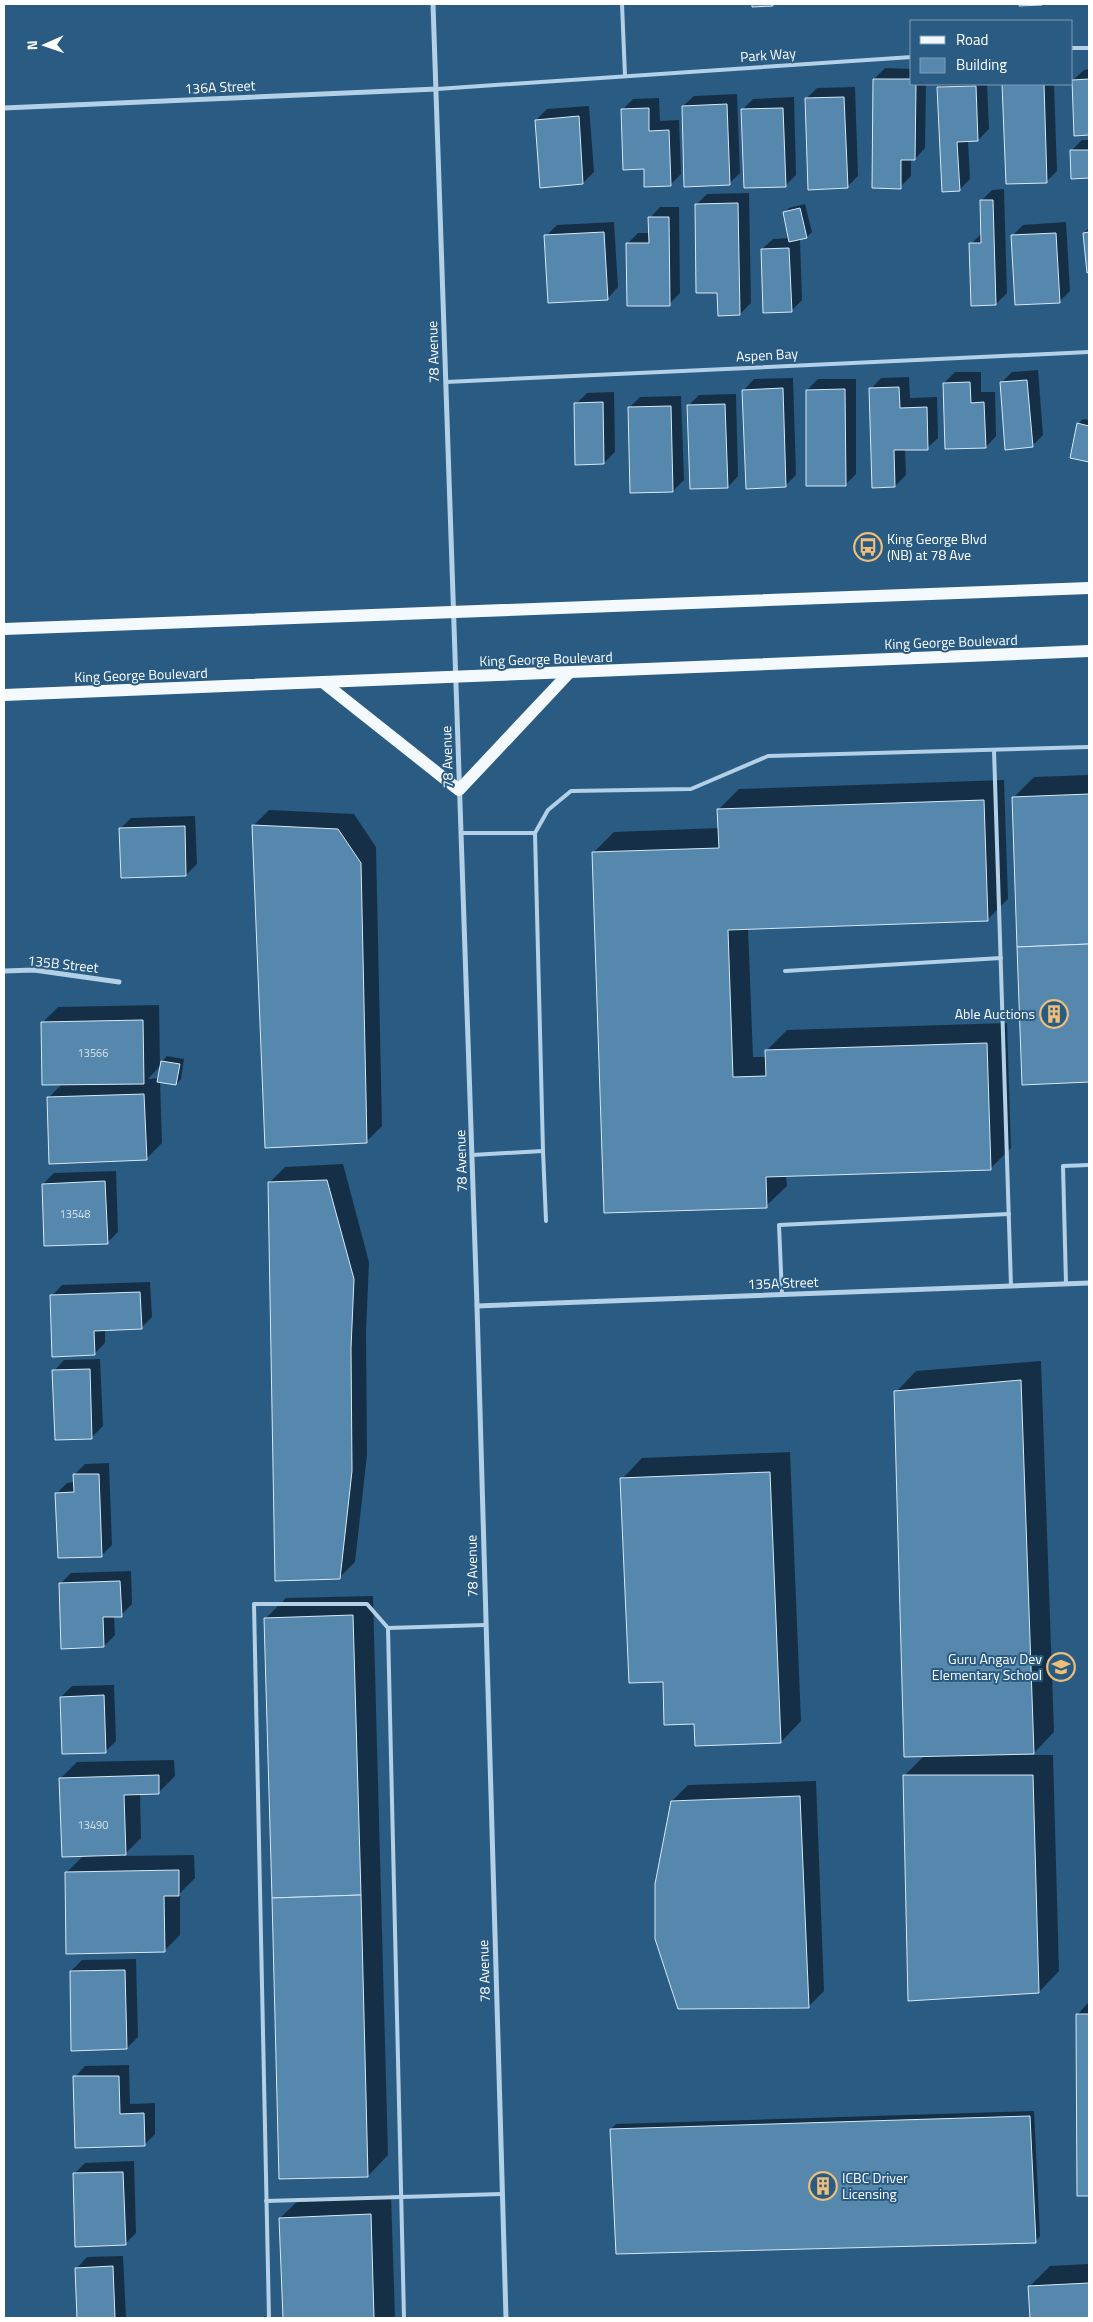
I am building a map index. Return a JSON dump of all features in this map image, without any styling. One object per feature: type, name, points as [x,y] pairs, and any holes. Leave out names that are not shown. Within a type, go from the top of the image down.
[{"type":"main road","points":[[4,630],[1089,588]]},
{"type":"main road","name":"King George Boulevard","points":[[4,695],[1089,651]]},
{"type":"main road","points":[[324,683],[459,790],[568,673]]},
{"type":"street","name":"78 Avenue","points":[[433,4],[477,1306],[506,2318]]},
{"type":"street","name":"136A Street","points":[[4,108],[437,89]]},
{"type":"street","name":"135B Street","points":[[4,971],[34,970],[119,982]]},
{"type":"street","name":"135A Street","points":[[477,1306],[1089,1283]]},
{"type":"lane","points":[[622,4],[625,76]]},
{"type":"lane","points":[[1073,48],[1089,48]]},
{"type":"lane","name":"Park Way","points":[[437,89],[910,57]]},
{"type":"lane","name":"Aspen Bay","points":[[446,382],[1089,352]]},
{"type":"lane","points":[[546,1221],[535,833],[548,810],[571,791],[691,789],[768,756],[1089,747]]},
{"type":"lane","points":[[994,750],[1011,1286]]},
{"type":"lane","points":[[461,833],[535,833]]},
{"type":"lane","points":[[784,971],[1001,958]]},
{"type":"lane","points":[[472,1156],[543,1151]]},
{"type":"lane","points":[[1066,1284],[1063,1166],[1089,1165]]},
{"type":"lane","points":[[782,1295],[779,1225],[1009,1214]]},
{"type":"lane","points":[[268,2318],[254,1604],[367,1604],[388,1628],[404,2318]]},
{"type":"lane","points":[[388,1628],[485,1625]]},
{"type":"lane","points":[[266,2201],[502,2194]]},
{"type":"building","points":[[752,4],[773,4],[773,6],[752,7]]},
{"type":"building","points":[[1019,4],[1042,4],[1042,5],[1019,6]]},
{"type":"building","points":[[873,79],[910,79],[910,85],[916,85],[915,160],[901,160],[901,189],[872,188]]},
{"type":"building","points":[[1089,79],[1089,135],[1074,136],[1073,80]]},
{"type":"building","points":[[1002,85],[1044,85],[1047,183],[1006,184]]},
{"type":"building","points":[[976,86],[978,141],[957,142],[960,191],[942,192],[937,87]]},
{"type":"building","points":[[844,97],[848,188],[808,190],[805,98]]},
{"type":"building","points":[[727,104],[730,185],[684,187],[682,106]]},
{"type":"building","points":[[649,108],[649,131],[669,130],[671,186],[644,187],[644,169],[623,170],[621,109]]},
{"type":"building","points":[[783,108],[786,187],[744,188],[741,109]]},
{"type":"building","points":[[579,116],[583,184],[540,188],[535,120]]},
{"type":"building","points":[[1070,150],[1089,150],[1089,178],[1071,179]]},
{"type":"building","points":[[980,200],[993,200],[996,305],[971,306],[969,243],[981,243]]},
{"type":"building","points":[[738,203],[740,315],[718,316],[717,293],[696,293],[695,204]]},
{"type":"building","points":[[800,208],[807,238],[789,242],[783,212]]},
{"type":"building","points":[[648,217],[669,217],[670,306],[627,306],[626,243],[649,243]]},
{"type":"building","points":[[604,232],[608,300],[548,303],[544,235]]},
{"type":"building","points":[[1089,232],[1089,272],[1087,273],[1083,233]]},
{"type":"building","points":[[1056,233],[1060,303],[1015,305],[1011,235]]},
{"type":"building","points":[[789,248],[792,312],[763,313],[761,249]]},
{"type":"building","points":[[1027,380],[1033,447],[1005,450],[1000,382]]},
{"type":"building","points":[[970,382],[971,403],[984,402],[986,448],[945,449],[943,383]]},
{"type":"building","points":[[899,387],[900,408],[927,407],[928,450],[894,450],[895,487],[872,488],[869,388]]},
{"type":"building","points":[[783,388],[786,487],[746,489],[742,390]]},
{"type":"building","points":[[845,389],[846,486],[806,486],[806,390]]},
{"type":"building","points":[[603,402],[604,464],[575,465],[574,403]]},
{"type":"building","points":[[725,404],[728,488],[690,489],[687,405]]},
{"type":"building","points":[[671,406],[673,492],[630,493],[628,407]]},
{"type":"building","points":[[1077,423],[1089,426],[1089,462],[1070,458]]},
{"type":"building","points":[[1089,794],[1089,944],[1017,947],[1012,797]]},
{"type":"building","points":[[984,800],[988,921],[728,930],[733,1077],[766,1076],[765,1050],[987,1043],[991,1170],[766,1177],[767,1208],[604,1213],[592,852],[719,848],[717,809]]},
{"type":"building","points":[[252,825],[338,829],[361,863],[367,1143],[265,1148]]},
{"type":"building","points":[[185,826],[186,876],[121,878],[119,828]]},
{"type":"building","name":"Able Auctions","points":[[1089,944],[1089,1082],[1022,1085],[1017,947]]},
{"type":"building","points":[[143,1020],[144,1084],[42,1085],[41,1022]]},
{"type":"building","points":[[161,1061],[180,1064],[176,1085],[157,1082]]},
{"type":"building","points":[[144,1094],[147,1160],[49,1164],[47,1097]]},
{"type":"building","points":[[327,1180],[354,1279],[351,1348],[352,1471],[340,1579],[275,1581],[268,1182]]},
{"type":"building","points":[[105,1181],[108,1244],[44,1246],[42,1184]]},
{"type":"building","points":[[140,1292],[142,1329],[94,1331],[95,1355],[52,1357],[50,1295]]},
{"type":"building","points":[[90,1369],[92,1439],[55,1440],[52,1370]]},
{"type":"building","points":[[1021,1380],[1034,1754],[904,1757],[894,1391]]},
{"type":"building","points":[[770,1472],[781,1743],[695,1746],[694,1724],[664,1725],[663,1682],[629,1683],[620,1478]]},
{"type":"building","points":[[73,1474],[99,1474],[102,1557],[58,1558],[55,1493],[74,1492]]},
{"type":"building","points":[[120,1581],[122,1617],[103,1617],[104,1647],[61,1649],[59,1583]]},
{"type":"building","points":[[353,1615],[361,1895],[272,1898],[264,1618]]},
{"type":"building","points":[[104,1695],[106,1753],[62,1754],[60,1697]]},
{"type":"building","points":[[159,1775],[159,1794],[124,1795],[126,1855],[62,1857],[59,1778]]},
{"type":"building","points":[[903,1775],[1033,1775],[1039,1993],[908,2001]]},
{"type":"building","points":[[800,1796],[809,2008],[678,2009],[655,1939],[655,1884],[671,1801]]},
{"type":"building","points":[[179,1870],[179,1896],[164,1896],[165,1952],[66,1954],[65,1872]]},
{"type":"building","points":[[361,1895],[368,2177],[279,2179],[272,1898]]},
{"type":"building","points":[[125,1970],[127,2049],[71,2051],[70,1971]]},
{"type":"building","points":[[1076,2014],[1089,2014],[1089,2196],[1077,2196]]},
{"type":"building","points":[[73,2076],[119,2076],[120,2114],[144,2113],[145,2146],[75,2148]]},
{"type":"building","name":"ICBC Driver Licensing","points":[[1030,2116],[1036,2243],[616,2254],[610,2129]]},
{"type":"building","points":[[123,2172],[126,2245],[75,2247],[73,2173]]},
{"type":"building","points":[[371,2214],[374,2318],[283,2318],[279,2218]]},
{"type":"building","points":[[113,2266],[115,2318],[77,2318],[75,2268]]},
{"type":"building","points":[[1089,2283],[1089,2318],[1030,2318],[1028,2286]]},
{"type":"place","name":"King George Blvd (NB) at 78 Ave","points":[[868,547]]},
{"type":"place","name":"Able Auctions","points":[[1054,1014]]},
{"type":"place","name":"Guru Angav Dev Elementary School","points":[[1061,1667]]},
{"type":"place","name":"ICBC Driver Licensing","points":[[823,2186]]}]
